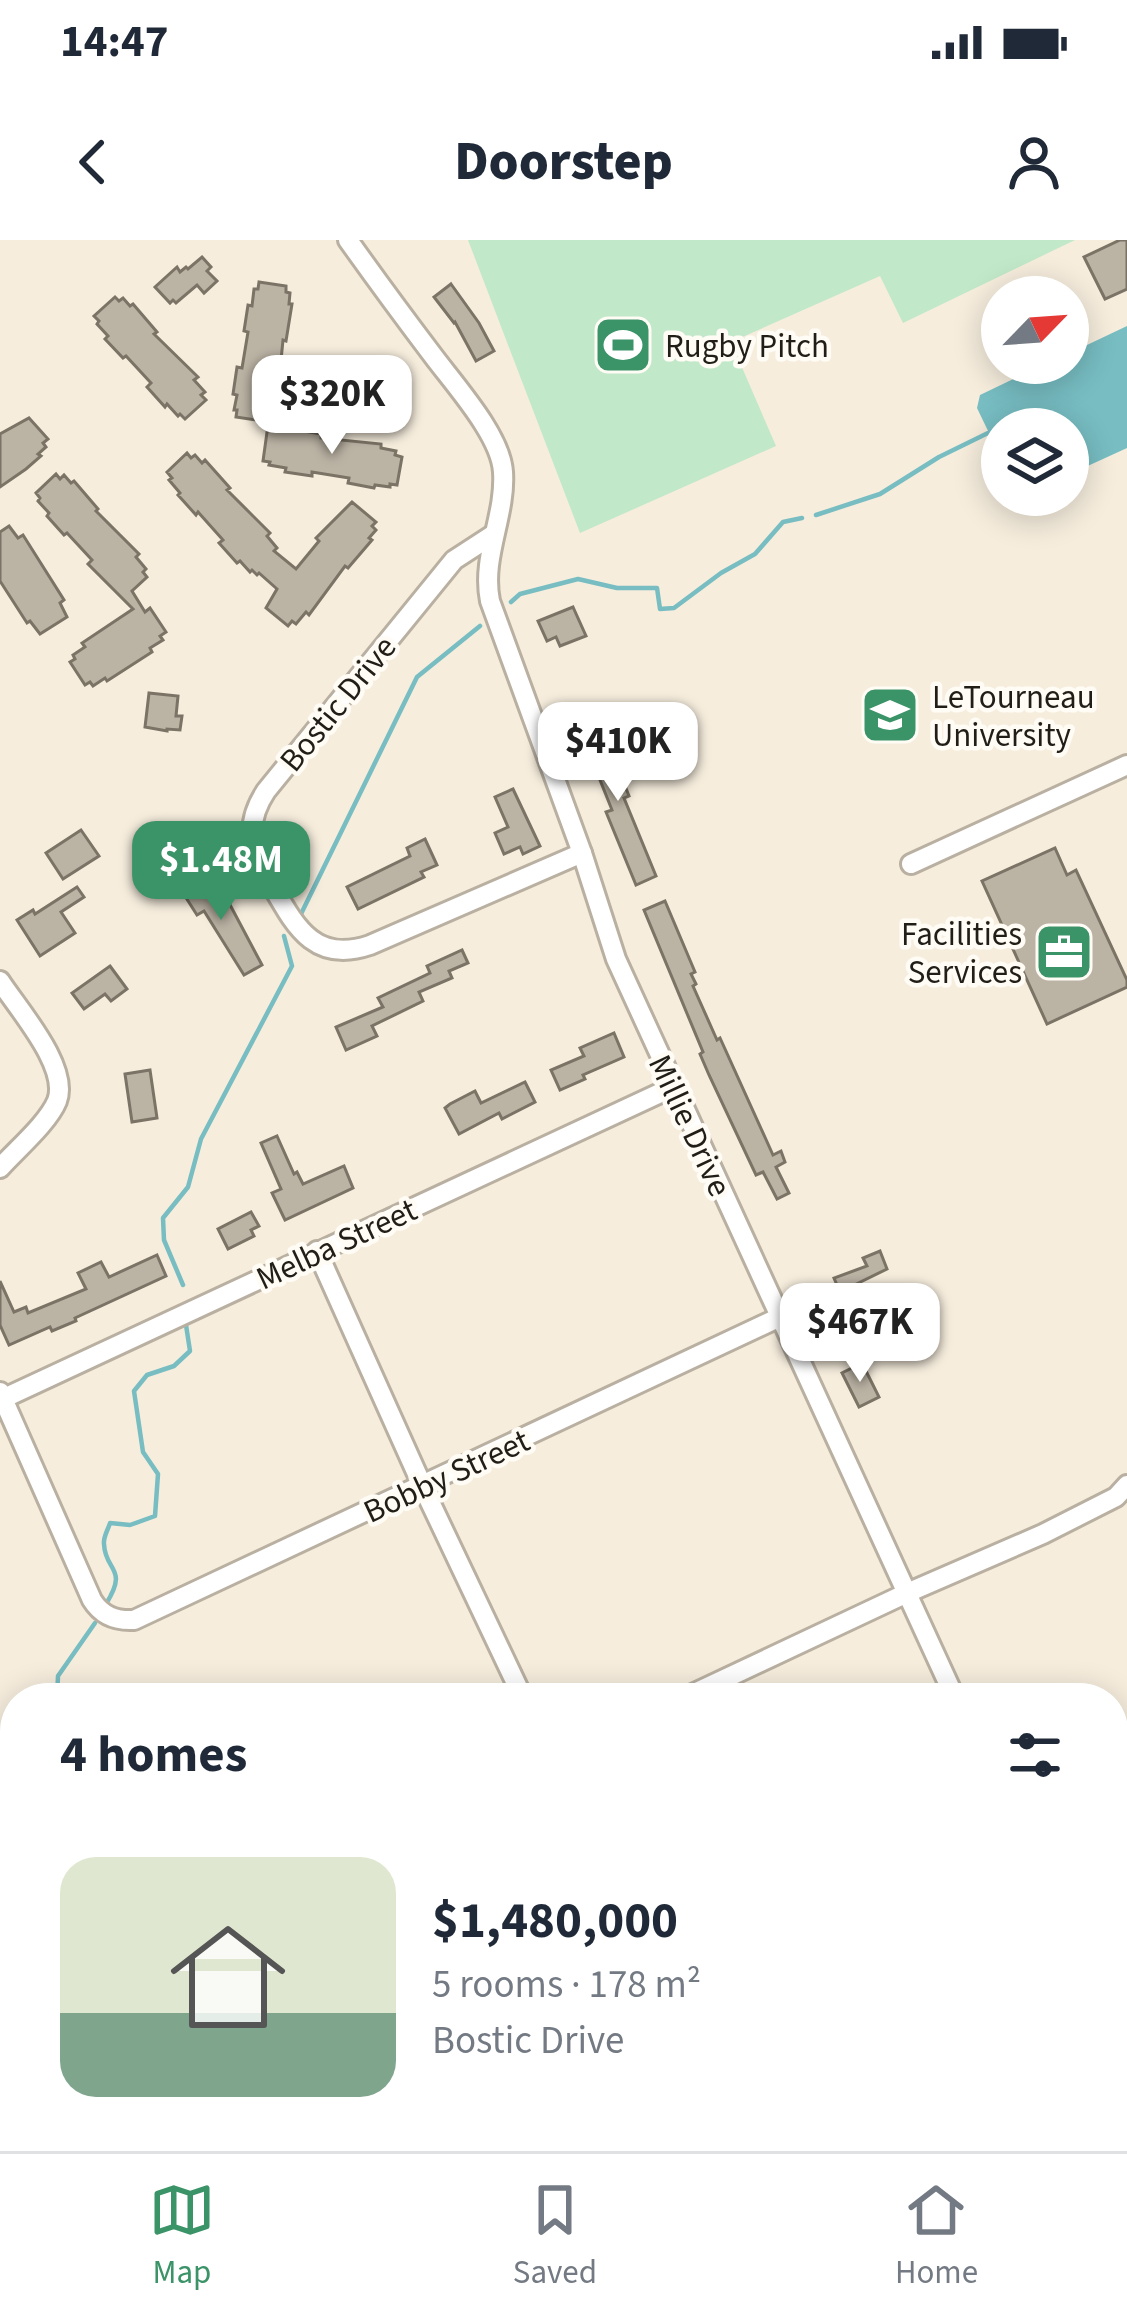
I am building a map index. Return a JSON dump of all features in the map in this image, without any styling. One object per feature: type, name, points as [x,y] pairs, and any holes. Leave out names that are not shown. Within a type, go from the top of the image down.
[{"type":"street","points":[[348,240],[496,448],[504,474],[494,534]]},
{"type":"street","name":"Bostic Drive","points":[[494,534],[454,560],[266,790],[252,821],[255,851],[296,926],[320,945],[345,950],[370,946],[582,853]]},
{"type":"street","name":"Millie Drive","points":[[494,534],[488,571],[490,602],[616,959],[948,1683]]},
{"type":"street","points":[[911,864],[1127,765]]},
{"type":"street","points":[[0,981],[50,1057],[60,1088],[49,1114],[0,1168]]},
{"type":"street","name":"Melba Street","points":[[1,1397],[673,1087]]},
{"type":"street","points":[[316,1251],[516,1683]]},
{"type":"street","name":"Bobby Street","points":[[1,1397],[87,1591],[98,1610],[129,1621],[780,1317]]},
{"type":"street","points":[[716,1683],[1042,1534],[1116,1497],[1127,1485]]},
{"type":"green space","points":[[468,240],[1075,240],[1000,276],[981,276],[981,285],[903,323],[880,276],[731,342],[776,446],[580,533]]},
{"type":"water","points":[[1127,326],[1127,448],[1089,465],[1089,408],[981,408],[981,416],[977,408],[980,395],[1003,384],[1089,384],[1089,344]]},
{"type":"building","points":[[1127,240],[1127,289],[1105,299],[1084,257]]},
{"type":"building","points":[[202,257],[217,281],[204,293],[197,285],[170,303],[155,287],[177,267],[180,272],[188,269]]},
{"type":"building","points":[[259,282],[286,286],[292,304],[277,401],[273,400],[269,422],[236,417],[234,410],[248,305],[252,306]]},
{"type":"building","points":[[451,284],[494,351],[476,361],[455,322],[434,297]]},
{"type":"building","points":[[115,297],[133,304],[157,332],[154,334],[198,377],[194,380],[206,400],[185,419],[167,404],[165,407],[147,387],[151,383],[105,339],[108,336],[94,316]]},
{"type":"building","points":[[29,418],[48,439],[43,443],[46,447],[0,487],[0,434]]},
{"type":"building","points":[[268,425],[321,434],[321,438],[381,444],[402,457],[397,485],[374,488],[348,483],[349,478],[285,472],[286,468],[269,465],[263,461]]},
{"type":"building","points":[[187,453],[202,463],[205,460],[270,533],[274,551],[296,569],[319,541],[316,538],[352,502],[376,522],[372,540],[345,566],[309,615],[306,612],[288,626],[266,608],[277,589],[259,573],[237,563],[219,543],[223,540],[169,480],[167,472]]},
{"type":"building","points":[[56,474],[74,481],[139,554],[136,557],[147,577],[132,591],[166,632],[150,648],[152,652],[93,686],[85,685],[70,662],[73,655],[85,647],[82,643],[133,609],[88,564],[92,560],[64,535],[38,501],[36,493]]},
{"type":"building","points":[[9,526],[18,538],[23,535],[64,600],[60,603],[67,617],[40,634],[27,623],[0,581],[0,532]]},
{"type":"building","points":[[573,607],[586,636],[560,646],[556,637],[547,641],[538,621]]},
{"type":"building","points":[[149,693],[178,696],[180,730],[145,727]]},
{"type":"building","points":[[599,721],[656,876],[636,885],[580,730]]},
{"type":"building","points":[[513,789],[540,846],[523,854],[520,847],[504,854],[495,833],[508,827],[495,797]]},
{"type":"building","points":[[81,830],[99,856],[63,879],[46,853]]},
{"type":"building","points":[[425,839],[437,865],[421,872],[424,877],[358,909],[347,887],[410,856],[407,848]]},
{"type":"building","name":"Facilities Services","points":[[1055,848],[1067,875],[1076,870],[1127,987],[1047,1024],[982,881]]},
{"type":"building","points":[[193,871],[217,908],[228,901],[262,965],[244,975],[204,911],[197,915],[176,882]]},
{"type":"building","points":[[77,887],[84,897],[61,912],[75,933],[40,956],[17,920]]},
{"type":"building","points":[[665,901],[717,1040],[720,1038],[773,1155],[781,1151],[785,1162],[776,1167],[789,1193],[777,1199],[763,1172],[756,1175],[709,1075],[644,910]]},
{"type":"building","points":[[462,950],[468,963],[449,971],[452,978],[419,992],[423,1001],[372,1026],[377,1036],[346,1050],[336,1027],[383,1007],[378,998],[430,973],[427,966]]},
{"type":"building","points":[[110,966],[127,989],[111,1001],[105,994],[84,1009],[72,993]]},
{"type":"building","points":[[614,1033],[624,1057],[560,1090],[551,1070],[584,1056],[580,1048]]},
{"type":"building","points":[[150,1070],[157,1118],[132,1122],[125,1074]]},
{"type":"building","points":[[525,1082],[535,1102],[502,1119],[499,1113],[459,1134],[445,1108],[475,1091],[481,1103]]},
{"type":"building","points":[[277,1136],[303,1184],[344,1166],[353,1188],[285,1220],[272,1193],[281,1189],[261,1143]]},
{"type":"building","points":[[251,1212],[259,1226],[251,1230],[254,1236],[228,1249],[218,1229]]},
{"type":"building","points":[[880,1251],[887,1269],[840,1292],[834,1278],[867,1266],[863,1258]]},
{"type":"building","points":[[157,1255],[166,1276],[76,1321],[9,1345],[0,1325],[0,1281],[14,1312],[26,1307],[28,1313],[86,1289],[78,1273],[101,1262],[109,1277]]},
{"type":"building","points":[[862,1363],[879,1397],[859,1407],[842,1373]]},
{"type":"waterway","points":[[816,515],[880,494],[981,436]]},
{"type":"waterway","points":[[511,602],[520,594],[578,579],[617,588],[657,588],[660,609],[674,608],[755,554],[783,522],[802,518]]},
{"type":"waterway","points":[[301,914],[417,677],[480,626]]},
{"type":"waterway","points":[[183,1285],[164,1240],[163,1218],[188,1187],[201,1139],[292,966],[284,936]]},
{"type":"waterway","points":[[106,1604],[116,1583],[104,1544],[110,1523],[130,1525],[155,1516],[158,1474],[143,1452],[134,1391],[147,1375],[174,1366],[190,1351],[186,1325]]},
{"type":"waterway","points":[[58,1683],[95,1623]]},
{"type":"place","name":"Rugby Pitch","points":[[623,345]]},
{"type":"place","name":"LeTourneau University","points":[[890,715]]},
{"type":"place","name":"Facilities Services","points":[[1064,952]]}]
